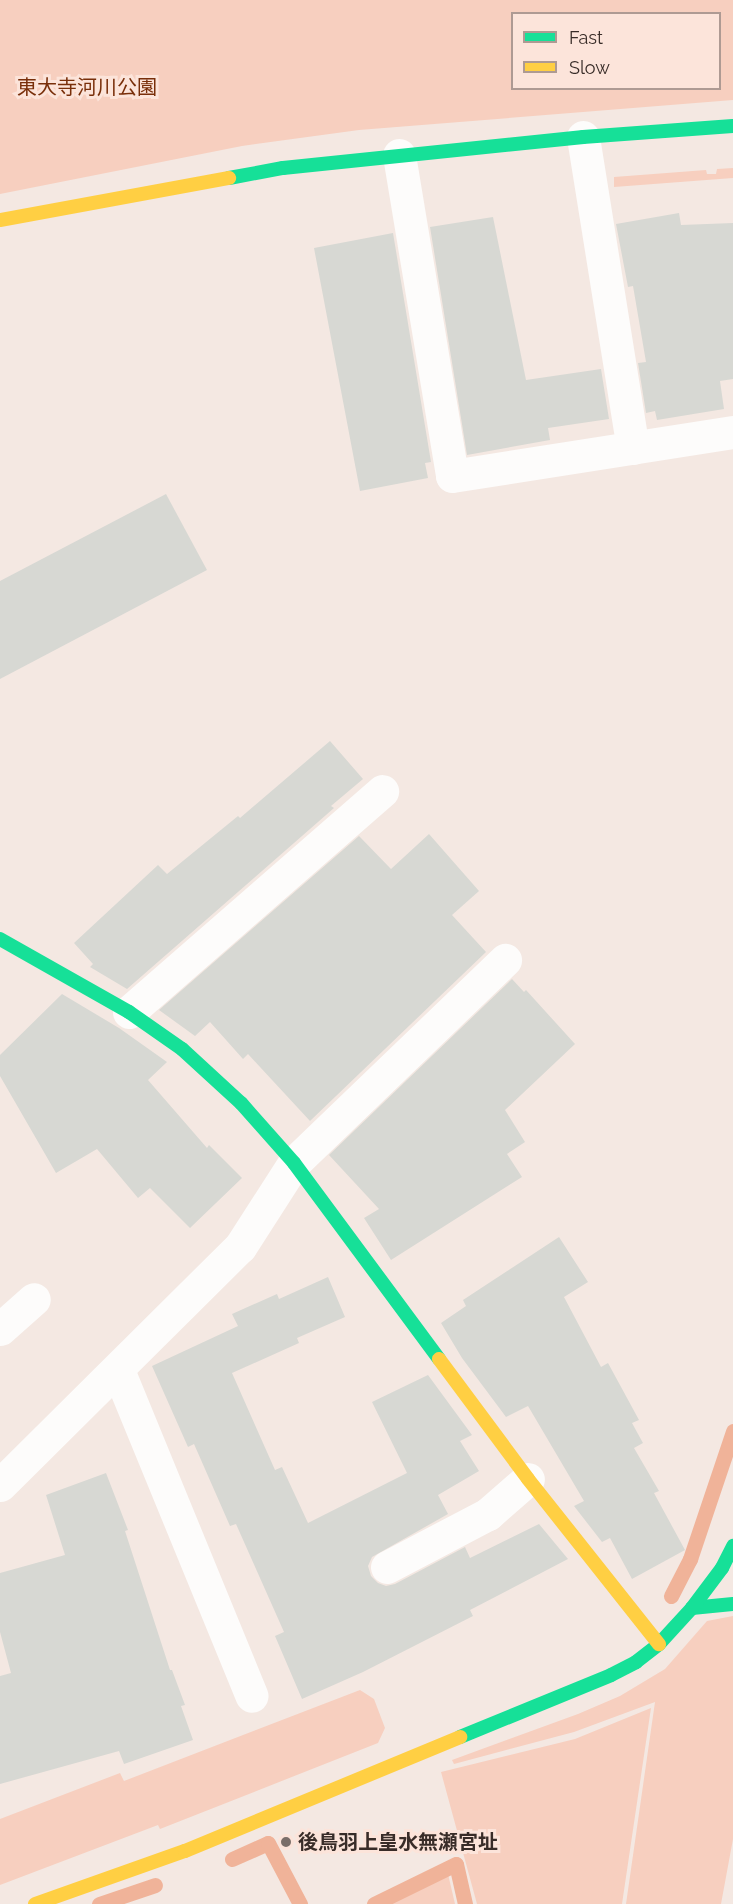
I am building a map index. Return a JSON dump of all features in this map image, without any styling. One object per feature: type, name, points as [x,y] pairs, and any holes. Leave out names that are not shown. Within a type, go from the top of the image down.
[{"type":"street","points":[[0,220],[226,177],[399,155],[583,137],[733,126]]},
{"type":"street","points":[[583,137],[633,448]]},
{"type":"street","points":[[399,155],[452,476],[733,432]]},
{"type":"street","points":[[129,1012],[382,791]]},
{"type":"street","points":[[0,939],[96,991],[129,1012],[182,1049],[232,1095],[294,1163],[528,1479],[658,1644]]},
{"type":"street","points":[[0,1485],[240,1247],[294,1163],[505,960]]},
{"type":"street","points":[[0,1329],[34,1299]]},
{"type":"street","points":[[118,1370],[252,1695]]},
{"type":"street","points":[[387,1568],[488,1514],[528,1479]]},
{"type":"street","points":[[35,1904],[185,1851],[611,1675],[636,1662],[658,1644],[692,1608],[722,1568],[733,1546]]},
{"type":"street","points":[[692,1608],[733,1604]]},
{"type":"green space","name":"東大寺河川公園","points":[[0,0],[733,0],[733,100],[359,130],[242,146],[0,194]]},
{"type":"green space","points":[[733,168],[733,178],[614,187],[614,177],[706,170],[707,174],[716,174],[717,169]]},
{"type":"green space","points":[[733,1616],[733,1839],[721,1904],[626,1904],[655,1702],[574,1732],[454,1764],[452,1760],[578,1714],[620,1696],[665,1669],[707,1621]]},
{"type":"green space","points":[[360,1690],[374,1699],[385,1728],[378,1743],[160,1829],[158,1825],[0,1885],[0,1819],[120,1773],[124,1781]]},
{"type":"green space","points":[[651,1708],[622,1904],[477,1904],[441,1772],[575,1739]]},
{"type":"green space","points":[[448,1874],[455,1904],[385,1904]]},
{"type":"building","points":[[679,213],[681,225],[733,223],[733,379],[720,381],[724,409],[657,420],[655,411],[646,413],[638,363],[646,362],[633,286],[628,287],[616,224]]},
{"type":"building","points":[[493,217],[526,380],[601,369],[609,419],[548,428],[550,440],[467,455],[430,227]]},
{"type":"building","points":[[393,233],[431,462],[425,463],[428,478],[360,491],[314,248]]},
{"type":"building","points":[[166,494],[207,570],[0,679],[0,581]]},
{"type":"building","points":[[330,741],[363,779],[331,806],[334,808],[127,989],[90,967],[93,964],[74,943],[158,865],[167,874],[238,816],[240,818]]},
{"type":"building","points":[[429,834],[479,891],[452,915],[486,952],[310,1121],[248,1054],[243,1059],[210,1022],[195,1036],[159,1010],[359,836],[391,869]]},
{"type":"building","points":[[512,979],[524,992],[526,990],[575,1044],[505,1110],[525,1142],[507,1154],[522,1177],[391,1260],[364,1218],[379,1209],[329,1155]]},
{"type":"building","points":[[62,994],[119,1028],[167,1062],[148,1080],[207,1148],[209,1145],[242,1178],[190,1228],[150,1188],[138,1198],[97,1149],[56,1173],[0,1076],[0,1055]]},
{"type":"building","points":[[559,1237],[588,1282],[564,1297],[601,1367],[608,1363],[639,1420],[632,1423],[643,1443],[634,1448],[659,1491],[654,1493],[685,1550],[632,1579],[610,1538],[602,1542],[574,1506],[584,1501],[528,1406],[506,1417],[462,1358],[441,1323],[466,1306],[463,1300]]},
{"type":"building","points":[[328,1277],[345,1317],[297,1338],[299,1343],[232,1373],[275,1470],[282,1467],[308,1523],[407,1473],[372,1402],[428,1375],[472,1435],[460,1441],[479,1471],[438,1495],[448,1514],[372,1557],[368,1566],[371,1576],[378,1583],[386,1586],[395,1584],[465,1547],[470,1558],[539,1524],[568,1559],[470,1610],[473,1616],[363,1672],[302,1699],[275,1636],[284,1632],[236,1524],[230,1526],[194,1444],[188,1447],[152,1366],[238,1326],[232,1314],[277,1294],[279,1299]]},
{"type":"building","points":[[106,1473],[128,1530],[125,1531],[170,1670],[172,1670],[185,1705],[181,1706],[193,1740],[124,1764],[119,1751],[0,1784],[0,1676],[11,1673],[0,1632],[0,1573],[65,1555],[46,1495]]},
{"type":"waterway","points":[[671,1596],[690,1559],[733,1431]]},
{"type":"waterway","points":[[232,1859],[268,1843],[300,1904]]},
{"type":"waterway","points":[[374,1904],[456,1864],[465,1904]]},
{"type":"waterway","points":[[99,1904],[155,1885]]},
{"type":"traffic: fast","points":[[229,178],[283,168],[583,137],[733,126]]},
{"type":"traffic: fast","points":[[0,939],[129,1012],[182,1049],[241,1103],[294,1163],[439,1359]]},
{"type":"traffic: fast","points":[[460,1737],[611,1675],[636,1662],[659,1644],[692,1608],[722,1568],[733,1546]]},
{"type":"traffic: fast","points":[[692,1608],[733,1604]]},
{"type":"traffic: slow","points":[[0,220],[229,178]]},
{"type":"traffic: slow","points":[[439,1359],[528,1479],[659,1644]]},
{"type":"traffic: slow","points":[[35,1904],[185,1851],[460,1737]]},
{"type":"place","name":"後鳥羽上皇水無瀬宮址","points":[[286,1842]]}]
